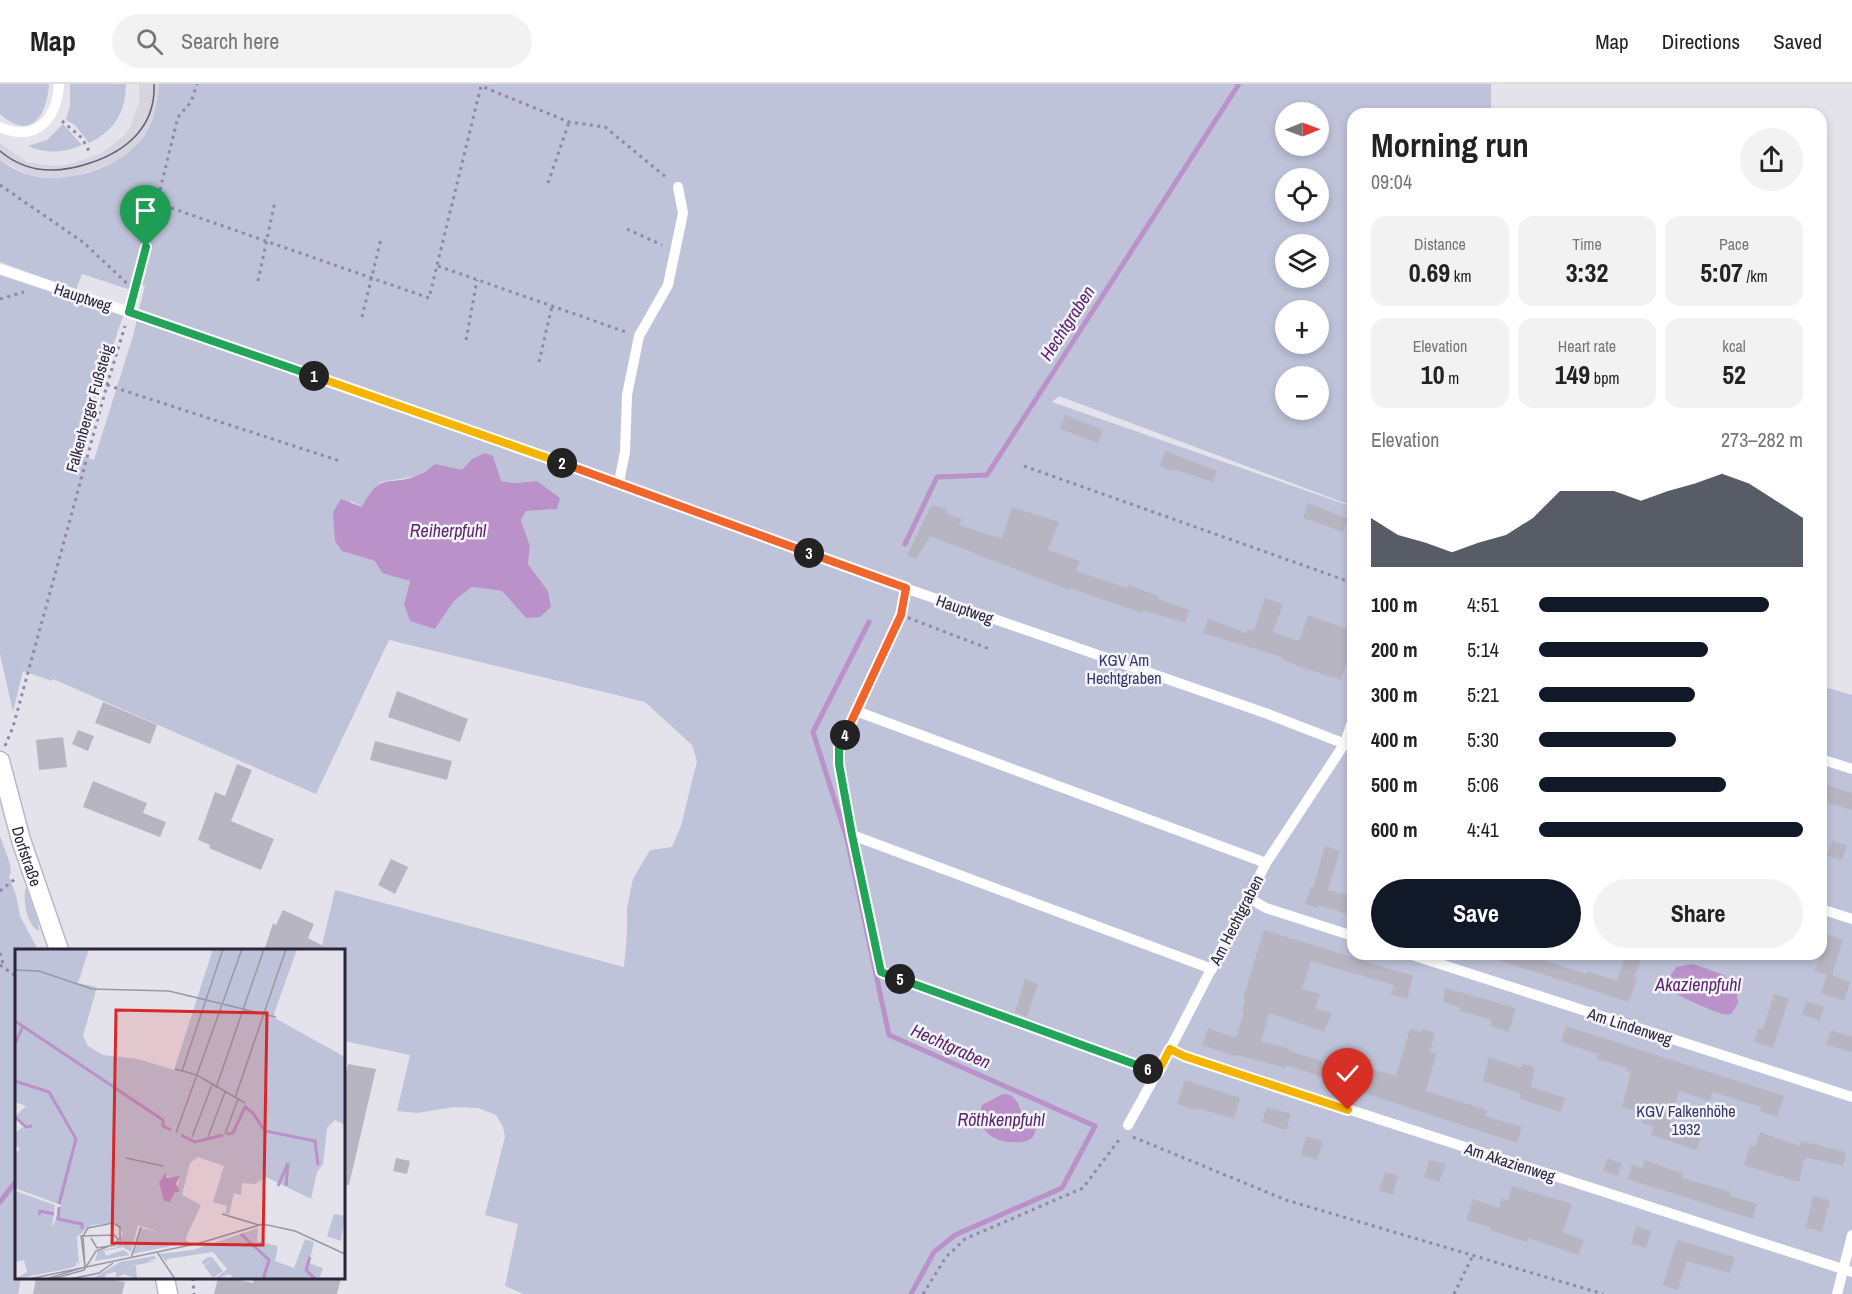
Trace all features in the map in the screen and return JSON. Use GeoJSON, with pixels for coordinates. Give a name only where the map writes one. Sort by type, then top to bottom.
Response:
{"type":"FeatureCollection","features":[{"type":"Feature","properties":{"kind":"main road","name":"Dorfstraße"},"geometry":{"type":"LineString","coordinates":[[0,761],[15,819],[57,949]]}},
{"type":"Feature","properties":{"kind":"main road"},"geometry":{"type":"LineString","coordinates":[[165,1279],[168,1294]]}},
{"type":"Feature","properties":{"kind":"lane"},"geometry":{"type":"LineString","coordinates":[[0,127],[10,131],[27,132],[42,126],[52,115],[58,100],[59,84]]}},
{"type":"Feature","properties":{"kind":"lane"},"geometry":{"type":"LineString","coordinates":[[619,482],[625,452],[627,395],[639,336],[668,285],[683,213],[678,187]]}},
{"type":"Feature","properties":{"kind":"lane","name":"Hauptweg"},"geometry":{"type":"LineString","coordinates":[[0,269],[129,312]]}},
{"type":"Feature","properties":{"kind":"lane","name":"Hauptweg"},"geometry":{"type":"LineString","coordinates":[[885,581],[1268,714],[1347,744]]}},
{"type":"Feature","properties":{"kind":"lane"},"geometry":{"type":"LineString","coordinates":[[856,711],[1266,863]]}},
{"type":"Feature","properties":{"kind":"lane","name":"Am Hechtgraben"},"geometry":{"type":"LineString","coordinates":[[1126,1129],[1266,863],[1347,748]]}},
{"type":"Feature","properties":{"kind":"lane"},"geometry":{"type":"LineString","coordinates":[[1827,761],[1852,769]]}},
{"type":"Feature","properties":{"kind":"lane"},"geometry":{"type":"LineString","coordinates":[[852,835],[1212,969]]}},
{"type":"Feature","properties":{"kind":"lane"},"geometry":{"type":"LineString","coordinates":[[1247,897],[1266,908],[1347,934]]}},
{"type":"Feature","properties":{"kind":"lane"},"geometry":{"type":"LineString","coordinates":[[1827,911],[1852,919]]}},
{"type":"Feature","properties":{"kind":"lane","name":"Am Lindenweg"},"geometry":{"type":"LineString","coordinates":[[1428,960],[1852,1097]]}},
{"type":"Feature","properties":{"kind":"lane"},"geometry":{"type":"LineString","coordinates":[[881,972],[1158,1072]]}},
{"type":"Feature","properties":{"kind":"lane","name":"Am Akazienweg"},"geometry":{"type":"LineString","coordinates":[[1170,1049],[1195,1060],[1848,1271]]}},
{"type":"Feature","properties":{"kind":"lane"},"geometry":{"type":"LineString","coordinates":[[1837,1294],[1848,1271],[1852,1235]]}},
{"type":"Feature","properties":{"kind":"path","name":"Falkenberger Fußsteig"},"geometry":{"type":"LineString","coordinates":[[7,742],[14,727],[107,385],[135,291],[178,117],[191,102],[197,84]]}},
{"type":"Feature","properties":{"kind":"path"},"geometry":{"type":"LineString","coordinates":[[157,203],[429,298],[481,86],[569,122],[605,127],[678,187]]}},
{"type":"Feature","properties":{"kind":"path"},"geometry":{"type":"LineString","coordinates":[[52,115],[74,130],[90,153]]}},
{"type":"Feature","properties":{"kind":"path"},"geometry":{"type":"LineString","coordinates":[[548,183],[569,122]]}},
{"type":"Feature","properties":{"kind":"path"},"geometry":{"type":"LineString","coordinates":[[0,185],[83,242],[135,291]]}},
{"type":"Feature","properties":{"kind":"path"},"geometry":{"type":"LineString","coordinates":[[258,281],[275,201]]}},
{"type":"Feature","properties":{"kind":"path"},"geometry":{"type":"LineString","coordinates":[[627,229],[675,250]]}},
{"type":"Feature","properties":{"kind":"path"},"geometry":{"type":"LineString","coordinates":[[363,317],[381,239]]}},
{"type":"Feature","properties":{"kind":"path"},"geometry":{"type":"LineString","coordinates":[[438,266],[639,336]]}},
{"type":"Feature","properties":{"kind":"path"},"geometry":{"type":"LineString","coordinates":[[466,340],[477,280]]}},
{"type":"Feature","properties":{"kind":"path"},"geometry":{"type":"LineString","coordinates":[[0,299],[27,291],[36,281]]}},
{"type":"Feature","properties":{"kind":"path"},"geometry":{"type":"LineString","coordinates":[[539,362],[552,306]]}},
{"type":"Feature","properties":{"kind":"path","name":"Hauptweg"},"geometry":{"type":"LineString","coordinates":[[129,312],[619,482],[885,581]]}},
{"type":"Feature","properties":{"kind":"path"},"geometry":{"type":"LineString","coordinates":[[107,385],[340,461]]}},
{"type":"Feature","properties":{"kind":"path"},"geometry":{"type":"LineString","coordinates":[[1024,466],[1347,581]]}},
{"type":"Feature","properties":{"kind":"path"},"geometry":{"type":"LineString","coordinates":[[881,972],[852,835],[839,764],[839,748],[901,615],[906,588]]}},
{"type":"Feature","properties":{"kind":"path"},"geometry":{"type":"LineString","coordinates":[[901,615],[992,650]]}},
{"type":"Feature","properties":{"kind":"path"},"geometry":{"type":"LineString","coordinates":[[0,953],[5,968]]}},
{"type":"Feature","properties":{"kind":"path"},"geometry":{"type":"LineString","coordinates":[[0,965],[15,975]]}},
{"type":"Feature","properties":{"kind":"path"},"geometry":{"type":"LineString","coordinates":[[923,1294],[946,1257],[965,1239],[1083,1188],[1126,1129],[1286,1200],[1603,1294]]}},
{"type":"Feature","properties":{"kind":"path"},"geometry":{"type":"LineString","coordinates":[[1454,1294],[1473,1255]]}},
{"type":"Feature","properties":{"kind":"path"},"geometry":{"type":"LineString","coordinates":[[193,1279],[194,1294]]}},
{"type":"Feature","properties":{"kind":"shaded area"},"geometry":{"type":"Polygon","coordinates":[[[139,84],[159,84],[158,102],[146,133],[132,150],[118,160],[75,176],[52,178],[29,175],[0,160],[0,143],[27,162],[45,165],[59,166],[74,163],[102,153],[125,135],[131,125],[139,102],[139,84]]]}},
{"type":"Feature","properties":{"kind":"green space"},"geometry":{"type":"Polygon","coordinates":[[[0,84],[49,84],[45,106],[35,121],[29,125],[20,125],[0,114],[0,84]]]}},
{"type":"Feature","properties":{"kind":"green space"},"geometry":{"type":"Polygon","coordinates":[[[70,84],[126,84],[124,103],[117,120],[105,133],[89,143],[75,125],[66,120],[70,106],[70,84]]]}},
{"type":"Feature","properties":{"kind":"green space"},"geometry":{"type":"Polygon","coordinates":[[[159,84],[1491,84],[1491,108],[1347,108],[1347,504],[1059,396],[1052,402],[1347,505],[1347,960],[1827,960],[1827,688],[1852,695],[1852,1294],[524,1294],[505,1286],[518,1224],[485,1215],[505,1137],[503,1127],[496,1115],[478,1108],[454,1107],[417,1113],[397,1111],[410,1055],[345,1041],[345,949],[321,949],[335,890],[624,967],[627,908],[633,879],[650,850],[672,847],[681,826],[697,761],[692,745],[645,702],[389,640],[316,794],[53,679],[52,681],[23,671],[13,712],[0,654],[0,275],[123,316],[78,455],[94,460],[133,336],[145,285],[133,287],[131,290],[82,274],[76,290],[0,262],[0,160],[21,172],[44,178],[61,178],[94,171],[124,156],[136,145],[146,133],[154,115],[159,84]],[[435,465],[417,476],[381,482],[362,507],[351,501],[342,551],[375,561],[382,573],[410,580],[404,604],[435,629],[454,601],[472,587],[502,591],[526,618],[548,591],[528,564],[530,546],[521,520],[526,511],[557,509],[537,481],[514,483],[501,481],[435,465]]]}},
{"type":"Feature","properties":{"kind":"green space"},"geometry":{"type":"Polygon","coordinates":[[[63,124],[82,145],[69,150],[55,151],[28,146],[47,140],[63,124]]]}},
{"type":"Feature","properties":{"kind":"green space"},"geometry":{"type":"Polygon","coordinates":[[[0,836],[10,864],[9,876],[20,916],[37,949],[15,949],[15,1279],[21,1279],[18,1294],[0,1294],[0,836]]]}},
{"type":"Feature","properties":{"kind":"green space"},"geometry":{"type":"Polygon","coordinates":[[[26,887],[39,931],[31,924],[26,912],[26,887]]]}},
{"type":"Feature","properties":{"kind":"water","name":"Reiherpfuhl"},"geometry":{"type":"Polygon","coordinates":[[[485,453],[493,456],[501,481],[514,483],[537,481],[560,498],[557,509],[526,511],[521,520],[530,546],[528,564],[548,591],[551,607],[540,617],[526,618],[502,591],[472,587],[454,601],[435,629],[410,621],[404,604],[410,581],[382,573],[375,561],[342,551],[335,541],[333,512],[341,499],[362,507],[369,495],[381,484],[408,479],[435,464],[462,470],[472,459],[485,453]]]}},
{"type":"Feature","properties":{"kind":"water","name":"Akazienpfuhl"},"geometry":{"type":"Polygon","coordinates":[[[1693,964],[1724,975],[1736,988],[1738,1003],[1732,1013],[1726,1015],[1711,1010],[1669,988],[1669,979],[1677,967],[1693,964]]]}},
{"type":"Feature","properties":{"kind":"water","name":"Röthkenpfuhl"},"geometry":{"type":"Polygon","coordinates":[[[1003,1094],[1011,1095],[1018,1103],[1022,1115],[1036,1128],[1031,1139],[1019,1142],[1002,1141],[985,1131],[981,1119],[982,1105],[1003,1094]]]}},
{"type":"Feature","properties":{"kind":"building"},"geometry":{"type":"Polygon","coordinates":[[[1065,415],[1103,430],[1098,443],[1060,429],[1065,415]]]}},
{"type":"Feature","properties":{"kind":"building"},"geometry":{"type":"Polygon","coordinates":[[[1165,451],[1217,471],[1213,482],[1160,466],[1165,451]]]}},
{"type":"Feature","properties":{"kind":"building"},"geometry":{"type":"Polygon","coordinates":[[[1308,503],[1347,519],[1347,522],[1343,532],[1303,518],[1308,503]]]}},
{"type":"Feature","properties":{"kind":"building"},"geometry":{"type":"Polygon","coordinates":[[[934,505],[962,519],[959,525],[1002,538],[1012,507],[1059,522],[1048,550],[1080,561],[1076,571],[1127,588],[1128,585],[1189,610],[1185,623],[1143,610],[1142,613],[1070,588],[1069,590],[930,536],[916,559],[907,555],[930,508],[934,505]]]}},
{"type":"Feature","properties":{"kind":"building"},"geometry":{"type":"Polygon","coordinates":[[[1265,598],[1283,604],[1273,632],[1299,641],[1308,615],[1347,629],[1347,662],[1341,680],[1300,667],[1282,657],[1203,633],[1208,619],[1246,633],[1248,629],[1254,631],[1265,598]]]}},
{"type":"Feature","properties":{"kind":"building"},"geometry":{"type":"Polygon","coordinates":[[[397,691],[468,719],[460,742],[388,717],[397,691]]]}},
{"type":"Feature","properties":{"kind":"building"},"geometry":{"type":"Polygon","coordinates":[[[103,702],[157,725],[150,744],[95,723],[103,702]]]}},
{"type":"Feature","properties":{"kind":"building"},"geometry":{"type":"Polygon","coordinates":[[[78,730],[94,736],[88,751],[72,744],[78,730]]]}},
{"type":"Feature","properties":{"kind":"building"},"geometry":{"type":"Polygon","coordinates":[[[63,737],[67,767],[39,770],[36,740],[63,737]]]}},
{"type":"Feature","properties":{"kind":"building"},"geometry":{"type":"Polygon","coordinates":[[[375,741],[452,761],[447,780],[370,760],[375,741]]]}},
{"type":"Feature","properties":{"kind":"building"},"geometry":{"type":"Polygon","coordinates":[[[237,764],[252,770],[231,821],[274,839],[261,870],[209,848],[210,845],[198,840],[215,792],[225,796],[237,764]]]}},
{"type":"Feature","properties":{"kind":"building"},"geometry":{"type":"Polygon","coordinates":[[[93,781],[147,803],[143,813],[166,822],[160,837],[83,807],[93,781]]]}},
{"type":"Feature","properties":{"kind":"building"},"geometry":{"type":"Polygon","coordinates":[[[1827,785],[1852,793],[1852,810],[1827,803],[1827,785]]]}},
{"type":"Feature","properties":{"kind":"building"},"geometry":{"type":"Polygon","coordinates":[[[1832,841],[1847,845],[1842,860],[1827,856],[1832,841]]]}},
{"type":"Feature","properties":{"kind":"building"},"geometry":{"type":"Polygon","coordinates":[[[1325,846],[1340,851],[1328,890],[1347,895],[1347,914],[1319,905],[1318,908],[1305,904],[1311,887],[1313,888],[1325,846]]]}},
{"type":"Feature","properties":{"kind":"building"},"geometry":{"type":"Polygon","coordinates":[[[391,859],[408,867],[395,894],[378,885],[391,859]]]}},
{"type":"Feature","properties":{"kind":"building"},"geometry":{"type":"Polygon","coordinates":[[[283,910],[314,924],[308,938],[329,949],[265,949],[273,923],[276,925],[283,910]]]}},
{"type":"Feature","properties":{"kind":"building"},"geometry":{"type":"Polygon","coordinates":[[[1264,930],[1347,956],[1347,960],[1361,960],[1413,976],[1407,999],[1391,995],[1394,985],[1311,961],[1302,989],[1320,994],[1315,1008],[1332,1013],[1324,1032],[1269,1013],[1261,1041],[1322,1061],[1321,1064],[1370,1078],[1372,1069],[1396,1076],[1410,1029],[1421,1032],[1422,1029],[1435,1033],[1430,1052],[1436,1054],[1426,1091],[1484,1109],[1487,1111],[1485,1116],[1522,1127],[1517,1143],[1333,1083],[1334,1081],[1286,1065],[1285,1068],[1237,1055],[1237,1057],[1202,1045],[1208,1028],[1236,1038],[1244,1012],[1242,1011],[1245,1000],[1243,999],[1264,930]]]}},
{"type":"Feature","properties":{"kind":"building"},"geometry":{"type":"Polygon","coordinates":[[[1827,934],[1843,940],[1832,975],[1850,982],[1844,1001],[1821,993],[1827,975],[1814,971],[1819,960],[1827,960],[1827,934]]]}},
{"type":"Feature","properties":{"kind":"building"},"geometry":{"type":"Polygon","coordinates":[[[1498,960],[1544,960],[1586,974],[1587,971],[1617,981],[1624,960],[1641,960],[1634,977],[1637,978],[1629,1002],[1498,960]]]}},
{"type":"Feature","properties":{"kind":"building"},"geometry":{"type":"Polygon","coordinates":[[[1025,979],[1038,984],[1027,1017],[1015,1012],[1025,979]]]}},
{"type":"Feature","properties":{"kind":"building"},"geometry":{"type":"Polygon","coordinates":[[[1445,988],[1516,1008],[1509,1032],[1490,1026],[1492,1020],[1460,1011],[1461,1008],[1443,1002],[1445,988]]]}},
{"type":"Feature","properties":{"kind":"building"},"geometry":{"type":"Polygon","coordinates":[[[1774,994],[1789,998],[1773,1048],[1754,1042],[1758,1028],[1763,1029],[1774,994]]]}},
{"type":"Feature","properties":{"kind":"building"},"geometry":{"type":"Polygon","coordinates":[[[1806,1001],[1824,1007],[1820,1020],[1802,1015],[1806,1001]]]}},
{"type":"Feature","properties":{"kind":"building"},"geometry":{"type":"Polygon","coordinates":[[[1566,1026],[1784,1096],[1777,1117],[1760,1111],[1761,1107],[1712,1092],[1710,1101],[1679,1091],[1669,1126],[1701,1137],[1696,1150],[1651,1135],[1654,1127],[1642,1123],[1644,1114],[1622,1107],[1631,1072],[1626,1070],[1627,1068],[1597,1059],[1598,1054],[1561,1042],[1566,1026]]]}},
{"type":"Feature","properties":{"kind":"building"},"geometry":{"type":"Polygon","coordinates":[[[1831,1030],[1852,1037],[1852,1052],[1826,1045],[1831,1030]]]}},
{"type":"Feature","properties":{"kind":"building"},"geometry":{"type":"Polygon","coordinates":[[[1489,1057],[1521,1068],[1522,1064],[1535,1067],[1531,1087],[1565,1098],[1561,1112],[1520,1099],[1521,1094],[1483,1081],[1489,1057]]]}},
{"type":"Feature","properties":{"kind":"building"},"geometry":{"type":"Polygon","coordinates":[[[348,1064],[376,1069],[349,1185],[345,1185],[345,1080],[348,1064]]]}},
{"type":"Feature","properties":{"kind":"building"},"geometry":{"type":"Polygon","coordinates":[[[1185,1080],[1240,1098],[1234,1119],[1177,1104],[1185,1080]]]}},
{"type":"Feature","properties":{"kind":"building"},"geometry":{"type":"Polygon","coordinates":[[[1267,1107],[1291,1114],[1286,1130],[1262,1122],[1267,1107]]]}},
{"type":"Feature","properties":{"kind":"building"},"geometry":{"type":"Polygon","coordinates":[[[1760,1132],[1800,1146],[1801,1141],[1846,1152],[1843,1166],[1805,1157],[1799,1182],[1744,1165],[1750,1145],[1755,1147],[1760,1132]]]}},
{"type":"Feature","properties":{"kind":"building"},"geometry":{"type":"Polygon","coordinates":[[[1306,1136],[1323,1141],[1317,1160],[1301,1155],[1306,1136]]]}},
{"type":"Feature","properties":{"kind":"building"},"geometry":{"type":"Polygon","coordinates":[[[396,1158],[410,1161],[407,1174],[393,1171],[396,1158]]]}},
{"type":"Feature","properties":{"kind":"building"},"geometry":{"type":"Polygon","coordinates":[[[1607,1158],[1622,1163],[1618,1176],[1603,1171],[1607,1158]]]}},
{"type":"Feature","properties":{"kind":"building"},"geometry":{"type":"Polygon","coordinates":[[[1429,1160],[1446,1164],[1439,1182],[1424,1177],[1429,1160]]]}},
{"type":"Feature","properties":{"kind":"building"},"geometry":{"type":"Polygon","coordinates":[[[1645,1160],[1683,1174],[1682,1178],[1731,1192],[1730,1196],[1757,1204],[1753,1219],[1628,1179],[1632,1165],[1642,1168],[1645,1160]]]}},
{"type":"Feature","properties":{"kind":"building"},"geometry":{"type":"Polygon","coordinates":[[[1385,1172],[1398,1176],[1393,1195],[1379,1191],[1385,1172]]]}},
{"type":"Feature","properties":{"kind":"building"},"geometry":{"type":"Polygon","coordinates":[[[1512,1186],[1572,1204],[1563,1232],[1584,1240],[1578,1255],[1528,1238],[1527,1242],[1466,1220],[1473,1199],[1499,1208],[1502,1198],[1508,1200],[1512,1186]]]}},
{"type":"Feature","properties":{"kind":"building"},"geometry":{"type":"Polygon","coordinates":[[[1813,1196],[1830,1200],[1822,1232],[1806,1228],[1813,1196]]]}},
{"type":"Feature","properties":{"kind":"building"},"geometry":{"type":"Polygon","coordinates":[[[1636,1226],[1651,1231],[1646,1248],[1631,1244],[1636,1226]]]}},
{"type":"Feature","properties":{"kind":"building"},"geometry":{"type":"Polygon","coordinates":[[[1677,1240],[1735,1257],[1730,1273],[1687,1261],[1678,1290],[1663,1285],[1677,1240]]]}},
{"type":"Feature","properties":{"kind":"building"},"geometry":{"type":"Polygon","coordinates":[[[36,1279],[108,1279],[125,1282],[122,1294],[33,1294],[36,1279]]]}},
{"type":"Feature","properties":{"kind":"building"},"geometry":{"type":"Polygon","coordinates":[[[218,1279],[235,1279],[253,1283],[254,1279],[341,1279],[337,1294],[214,1294],[218,1279]]]}},
{"type":"Feature","properties":{"kind":"waterway","name":"Hechtgraben"},"geometry":{"type":"LineString","coordinates":[[905,544],[937,477],[987,475],[1239,84]]}},
{"type":"Feature","properties":{"kind":"waterway","name":"Hechtgraben"},"geometry":{"type":"LineString","coordinates":[[869,622],[813,732],[847,839],[889,1035],[1095,1126],[1062,1188],[955,1235],[934,1252],[911,1294]]}},
{"type":"Feature","properties":{"kind":"waterway"},"geometry":{"type":"LineString","coordinates":[[0,1202],[15,1182]]}},
{"type":"Feature","properties":{"kind":"tram line"},"geometry":{"type":"LineString","coordinates":[[0,151],[21,164],[43,170],[78,167],[103,158],[116,152],[137,135],[150,112],[154,84]]}},
{"type":"Feature","properties":{"kind":"route"},"geometry":{"type":"LineString","coordinates":[[146,247],[129,312],[619,482],[906,588],[901,615],[839,748],[839,764],[852,835],[881,972],[1158,1072],[1170,1049],[1184,1056],[1348,1110]]}},
{"type":"Feature","properties":{"kind":"park label","name":"KGV Am Hechtgraben"},"geometry":{"type":"Point","coordinates":[1124,669]}},
{"type":"Feature","properties":{"kind":"park label","name":"KGV Falkenhöhe 1932"},"geometry":{"type":"Point","coordinates":[1686,1120]}}]}
